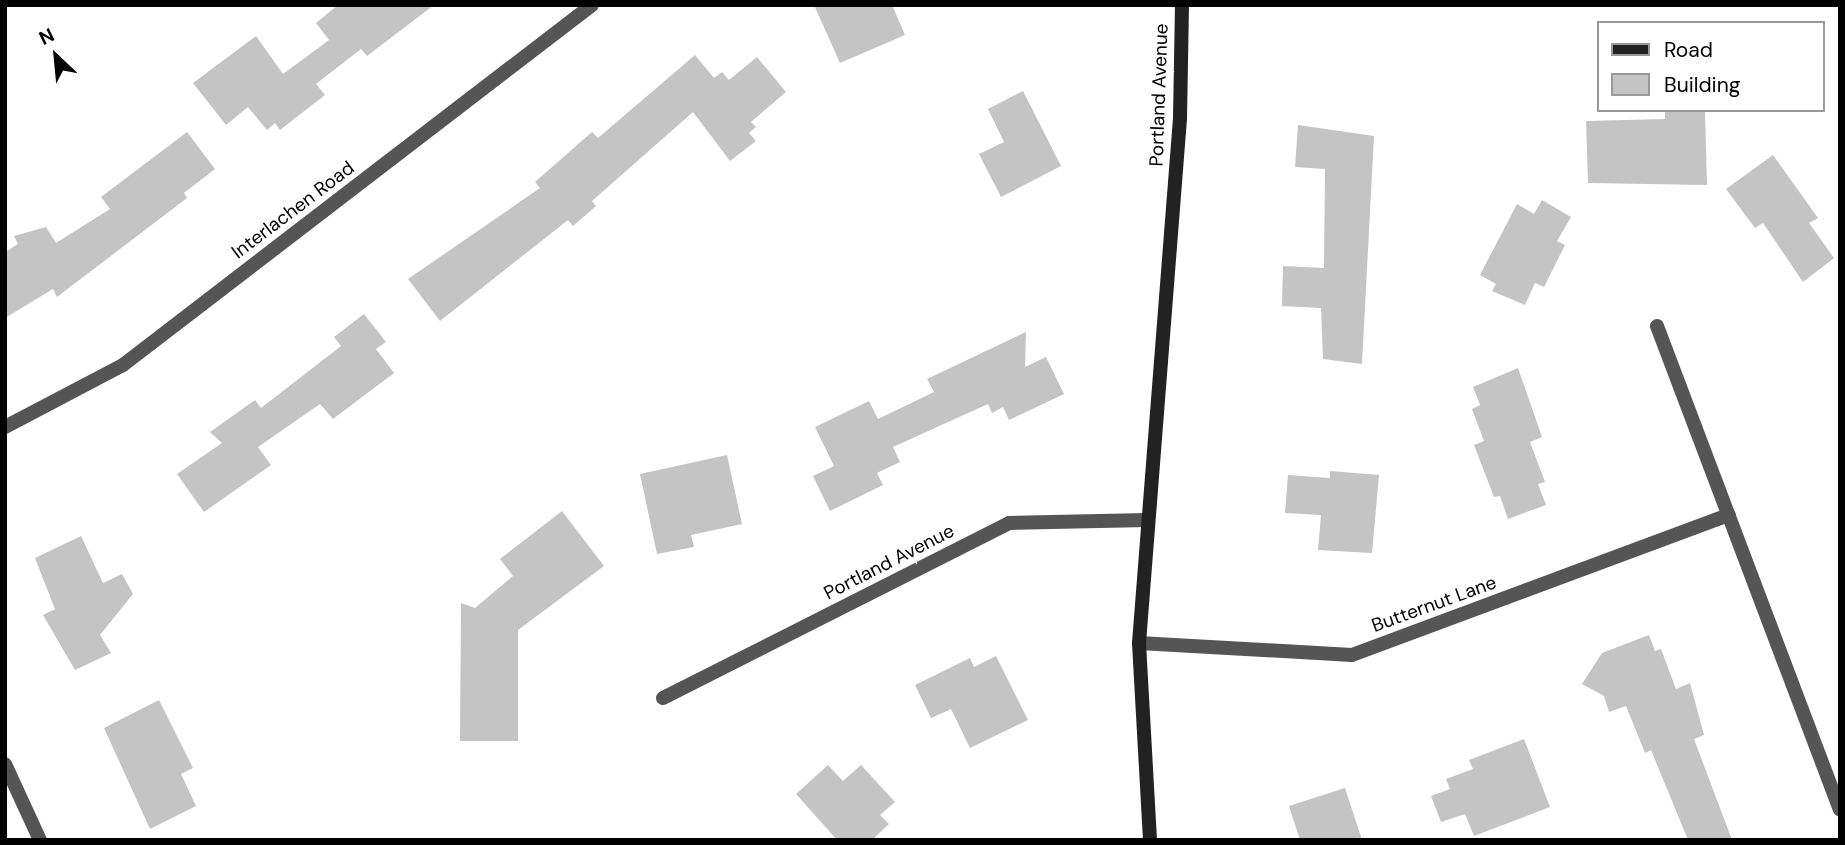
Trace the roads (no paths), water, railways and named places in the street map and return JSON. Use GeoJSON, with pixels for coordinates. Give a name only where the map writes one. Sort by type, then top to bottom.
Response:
{"type":"FeatureCollection","features":[{"type":"Feature","properties":{"kind":"street","name":"Interlachen Road"},"geometry":{"type":"LineString","coordinates":[[5,427],[123,365],[592,5]]}},
{"type":"Feature","properties":{"kind":"street","name":"Portland Avenue"},"geometry":{"type":"LineString","coordinates":[[1150,840],[1139,643],[1180,119],[1182,5]]}},
{"type":"Feature","properties":{"kind":"street"},"geometry":{"type":"LineString","coordinates":[[1657,326],[1840,810]]}},
{"type":"Feature","properties":{"kind":"street","name":"Butternut Lane"},"geometry":{"type":"LineString","coordinates":[[1139,643],[1352,655],[1729,515]]}},
{"type":"Feature","properties":{"kind":"street","name":"Portland Avenue"},"geometry":{"type":"LineString","coordinates":[[663,698],[1009,523],[1148,520]]}},
{"type":"Feature","properties":{"kind":"street"},"geometry":{"type":"LineString","coordinates":[[5,764],[40,840]]}}]}
